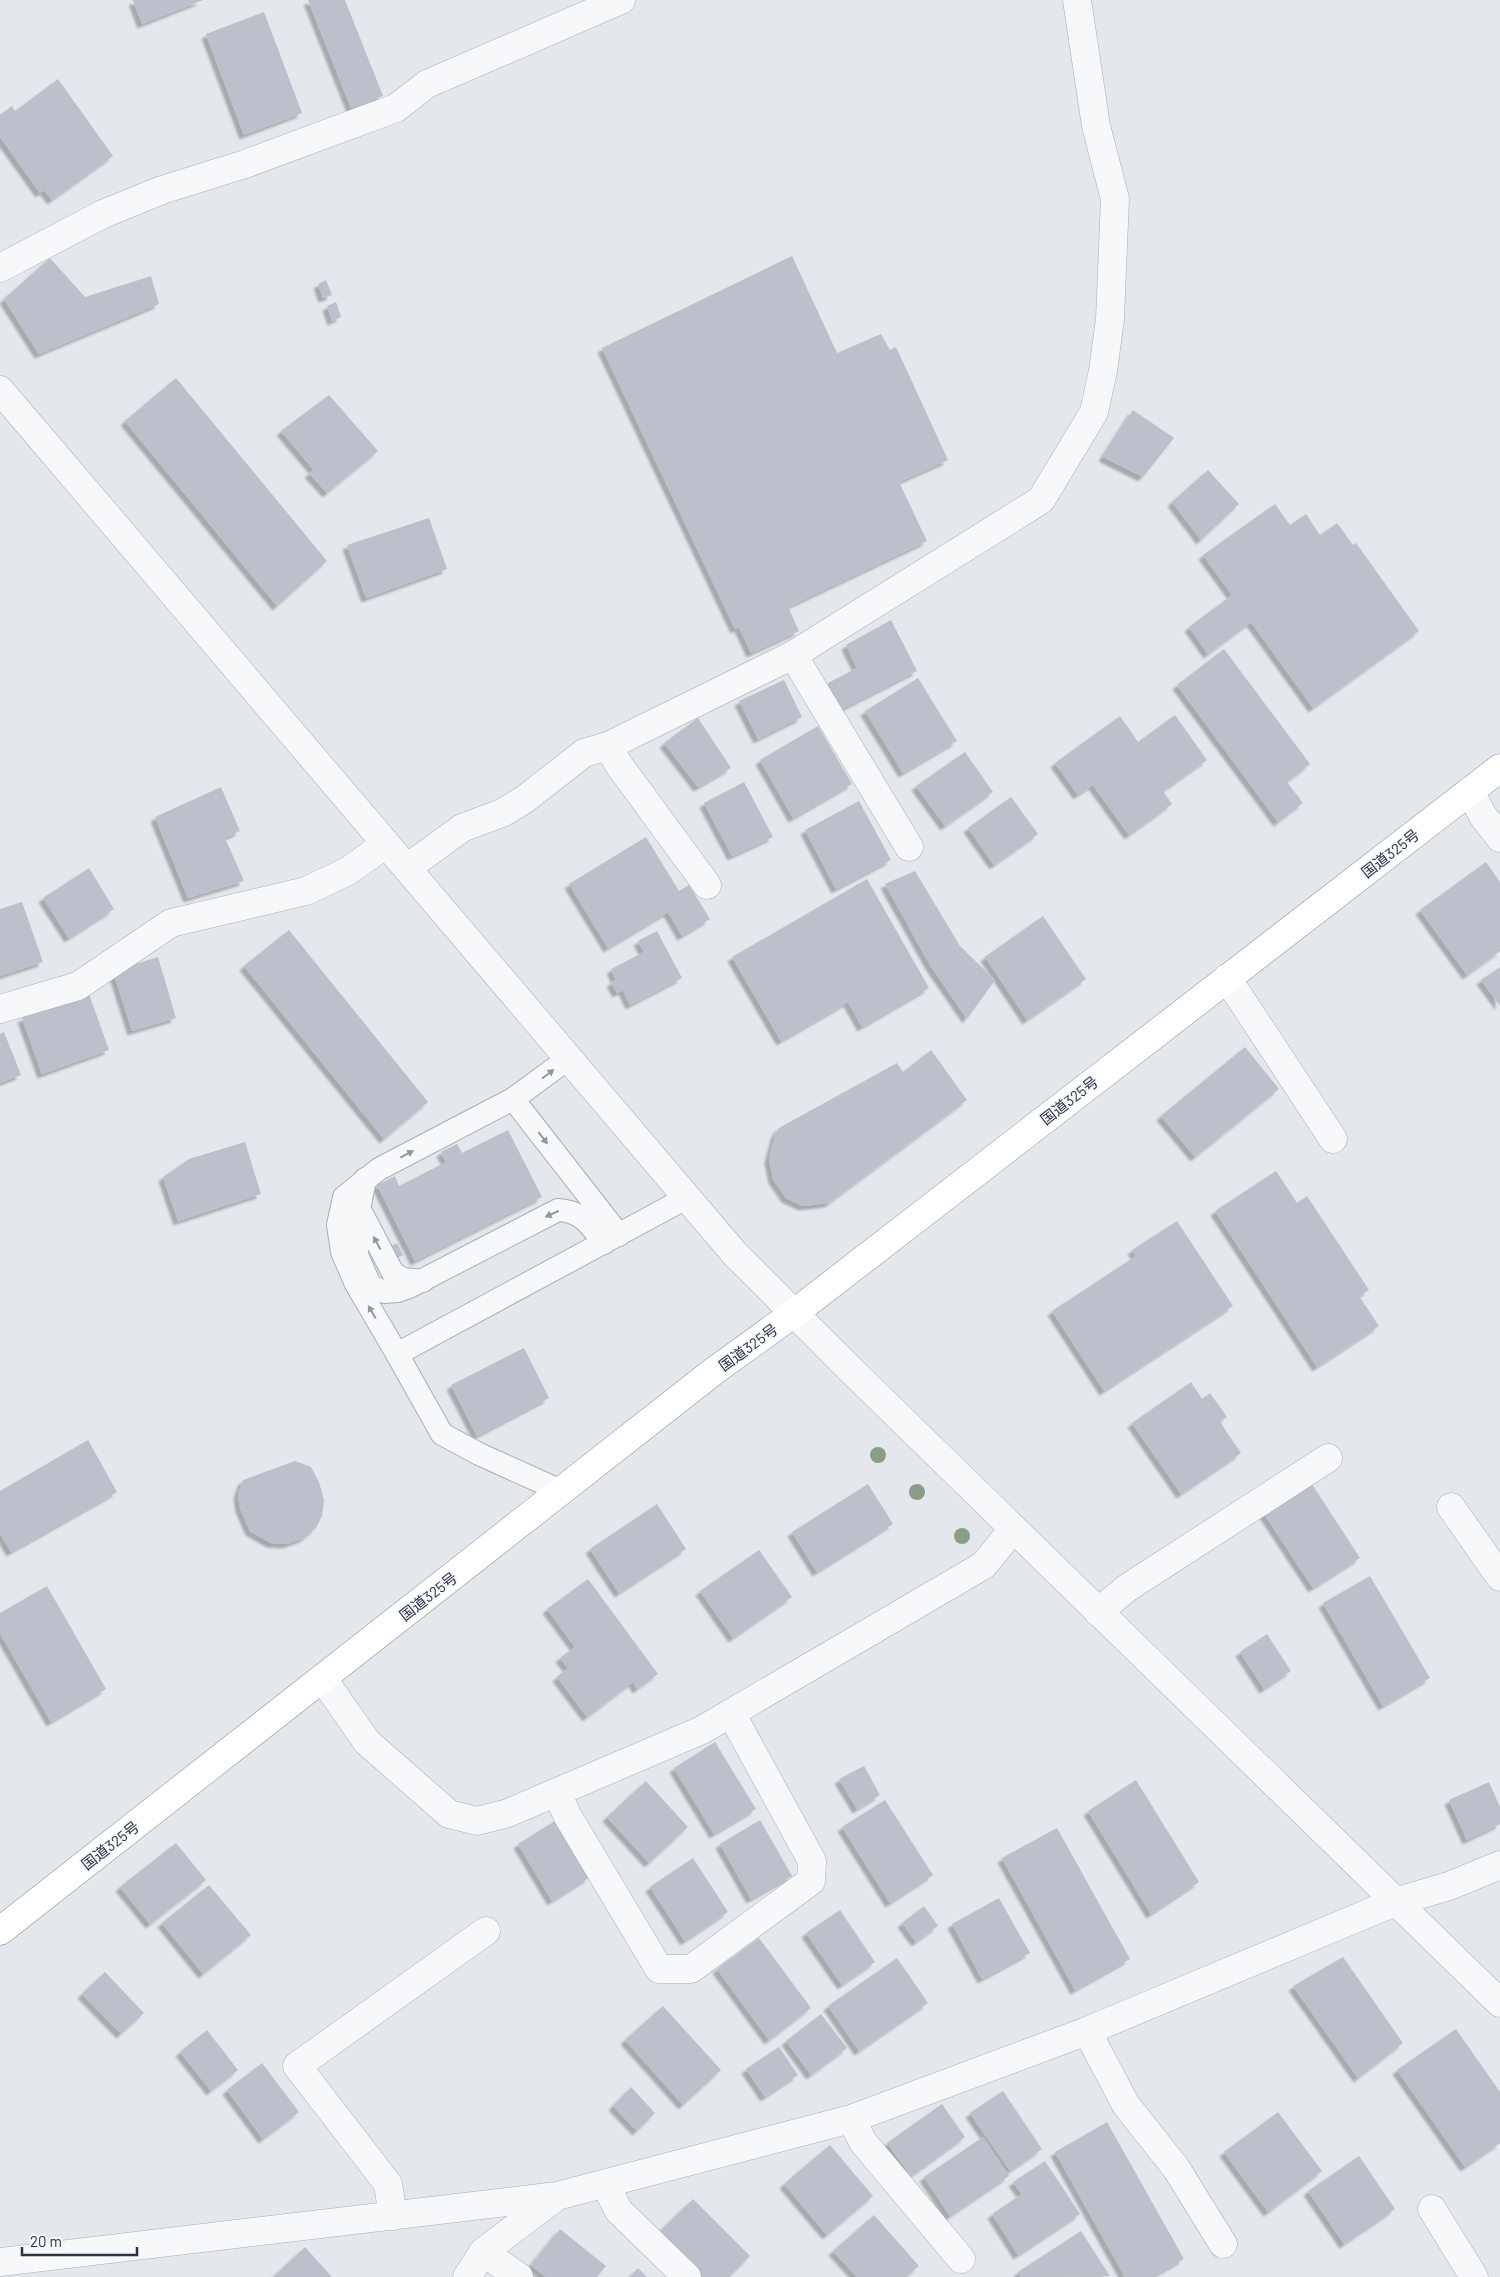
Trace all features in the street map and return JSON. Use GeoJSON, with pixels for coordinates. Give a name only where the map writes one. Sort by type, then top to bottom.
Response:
{"type":"FeatureCollection","features":[{"type":"Feature","properties":{"kind":"highway","name":"国道325号"},"geometry":{"type":"LineString","coordinates":[[0,1931],[714,1371],[793,1314],[1500,768]]}},
{"type":"Feature","properties":{"kind":"street"},"geometry":{"type":"LineString","coordinates":[[0,268],[103,214],[162,190],[244,164],[396,108],[427,84],[621,0]]}},
{"type":"Feature","properties":{"kind":"street"},"geometry":{"type":"LineString","coordinates":[[407,868],[462,828],[502,813],[525,799],[584,753],[608,746],[793,655],[1040,500],[1094,412],[1110,320],[1114,199],[1096,126],[1077,0]]}},
{"type":"Feature","properties":{"kind":"street"},"geometry":{"type":"LineString","coordinates":[[0,390],[735,1254],[793,1314],[1394,1902],[1500,2003]]}},
{"type":"Feature","properties":{"kind":"street"},"geometry":{"type":"LineString","coordinates":[[793,655],[908,847]]}},
{"type":"Feature","properties":{"kind":"street"},"geometry":{"type":"LineString","coordinates":[[608,746],[618,765],[707,885]]}},
{"type":"Feature","properties":{"kind":"street"},"geometry":{"type":"LineString","coordinates":[[1470,791],[1483,816],[1500,838]]}},
{"type":"Feature","properties":{"kind":"street"},"geometry":{"type":"LineString","coordinates":[[0,1009],[78,986],[171,923],[306,891],[348,871],[386,844]]}},
{"type":"Feature","properties":{"kind":"street"},"geometry":{"type":"LineString","coordinates":[[1227,978],[1333,1139]]}},
{"type":"Feature","properties":{"kind":"street"},"geometry":{"type":"LineString","coordinates":[[1098,1612],[1127,1588],[1328,1458]]}},
{"type":"Feature","properties":{"kind":"street"},"geometry":{"type":"LineString","coordinates":[[1452,1506],[1500,1577]]}},
{"type":"Feature","properties":{"kind":"street"},"geometry":{"type":"LineString","coordinates":[[323,1679],[367,1742],[449,1814],[477,1821],[508,1814],[702,1730],[984,1565],[1013,1529]]}},
{"type":"Feature","properties":{"kind":"street"},"geometry":{"type":"LineString","coordinates":[[557,1793],[567,1814],[659,1969],[691,1970],[811,1881],[812,1861],[731,1713]]}},
{"type":"Feature","properties":{"kind":"street"},"geometry":{"type":"LineString","coordinates":[[0,2262],[557,2196],[851,2119],[1087,2032],[1394,1902],[1449,1886],[1500,1865]]}},
{"type":"Feature","properties":{"kind":"street"},"geometry":{"type":"LineString","coordinates":[[393,2216],[388,2184],[297,2066],[486,1931]]}},
{"type":"Feature","properties":{"kind":"street"},"geometry":{"type":"LineString","coordinates":[[1087,2032],[1126,2105],[1176,2168],[1223,2244]]}},
{"type":"Feature","properties":{"kind":"street"},"geometry":{"type":"LineString","coordinates":[[851,2119],[863,2142],[961,2259]]}},
{"type":"Feature","properties":{"kind":"street"},"geometry":{"type":"LineString","coordinates":[[605,2184],[619,2211],[687,2277]]}},
{"type":"Feature","properties":{"kind":"street"},"geometry":{"type":"LineString","coordinates":[[467,2277],[483,2252],[557,2196]]}},
{"type":"Feature","properties":{"kind":"street"},"geometry":{"type":"LineString","coordinates":[[1432,2209],[1474,2277]]}},
{"type":"Feature","properties":{"kind":"street"},"geometry":{"type":"LineString","coordinates":[[483,2252],[519,2277]]}},
{"type":"Feature","properties":{"kind":"lane"},"geometry":{"type":"LineString","coordinates":[[561,1491],[479,1454],[442,1434],[356,1284],[342,1252],[338,1225],[344,1198],[365,1178],[388,1164],[514,1099],[570,1058]]}},
{"type":"Feature","properties":{"kind":"lane"},"geometry":{"type":"LineString","coordinates":[[514,1099],[612,1239]]}},
{"type":"Feature","properties":{"kind":"lane"},"geometry":{"type":"LineString","coordinates":[[365,1178],[357,1220],[357,1255],[370,1285],[384,1292],[398,1291],[423,1281],[558,1210],[573,1211],[612,1239]]}},
{"type":"Feature","properties":{"kind":"lane"},"geometry":{"type":"LineString","coordinates":[[397,1354],[688,1197]]}},
{"type":"Feature","properties":{"kind":"building"},"geometry":{"type":"Polygon","coordinates":[[[133,0],[203,0],[142,24],[133,0]]]}},
{"type":"Feature","properties":{"kind":"building"},"geometry":{"type":"Polygon","coordinates":[[[308,0],[345,0],[383,96],[351,108],[308,0]]]}},
{"type":"Feature","properties":{"kind":"building"},"geometry":{"type":"Polygon","coordinates":[[[264,12],[302,113],[244,135],[206,34],[264,12]]]}},
{"type":"Feature","properties":{"kind":"building"},"geometry":{"type":"Polygon","coordinates":[[[58,79],[113,156],[52,200],[44,190],[40,193],[0,137],[0,115],[12,106],[15,111],[58,79]]]}},
{"type":"Feature","properties":{"kind":"building"},"geometry":{"type":"Polygon","coordinates":[[[792,256],[837,353],[881,334],[890,350],[896,347],[948,460],[899,482],[927,541],[788,607],[799,631],[751,653],[739,627],[735,629],[602,348],[792,256]]]}},
{"type":"Feature","properties":{"kind":"building"},"geometry":{"type":"Polygon","coordinates":[[[50,258],[85,297],[151,276],[159,304],[39,354],[4,299],[50,258]]]}},
{"type":"Feature","properties":{"kind":"building"},"geometry":{"type":"Polygon","coordinates":[[[326,280],[332,295],[323,298],[318,284],[326,280]]]}},
{"type":"Feature","properties":{"kind":"building"},"geometry":{"type":"Polygon","coordinates":[[[336,302],[341,317],[332,321],[327,306],[336,302]]]}},
{"type":"Feature","properties":{"kind":"building"},"geometry":{"type":"Polygon","coordinates":[[[176,378],[327,561],[277,606],[125,421],[176,378]]]}},
{"type":"Feature","properties":{"kind":"building"},"geometry":{"type":"Polygon","coordinates":[[[329,395],[378,451],[327,493],[309,473],[314,470],[281,431],[329,395]]]}},
{"type":"Feature","properties":{"kind":"building"},"geometry":{"type":"Polygon","coordinates":[[[1133,410],[1174,438],[1143,477],[1103,457],[1133,410]]]}},
{"type":"Feature","properties":{"kind":"building"},"geometry":{"type":"Polygon","coordinates":[[[1208,470],[1239,504],[1201,540],[1172,502],[1208,470]]]}},
{"type":"Feature","properties":{"kind":"building"},"geometry":{"type":"Polygon","coordinates":[[[1275,504],[1290,525],[1306,514],[1320,535],[1337,523],[1353,545],[1356,543],[1419,631],[1313,708],[1251,622],[1208,654],[1189,627],[1232,595],[1203,555],[1275,504]]]}},
{"type":"Feature","properties":{"kind":"building"},"geometry":{"type":"Polygon","coordinates":[[[429,518],[447,569],[366,598],[347,545],[429,518]]]}},
{"type":"Feature","properties":{"kind":"building"},"geometry":{"type":"Polygon","coordinates":[[[891,620],[917,671],[842,709],[828,683],[857,668],[846,645],[891,620]]]}},
{"type":"Feature","properties":{"kind":"building"},"geometry":{"type":"Polygon","coordinates":[[[1224,649],[1310,764],[1287,782],[1303,803],[1278,822],[1177,685],[1224,649]]]}},
{"type":"Feature","properties":{"kind":"building"},"geometry":{"type":"Polygon","coordinates":[[[918,678],[957,741],[903,773],[865,711],[918,678]]]}},
{"type":"Feature","properties":{"kind":"building"},"geometry":{"type":"Polygon","coordinates":[[[784,680],[802,717],[758,739],[739,701],[784,680]]]}},
{"type":"Feature","properties":{"kind":"building"},"geometry":{"type":"Polygon","coordinates":[[[1175,715],[1207,760],[1163,791],[1172,804],[1129,835],[1093,785],[1078,795],[1055,763],[1120,716],[1138,742],[1175,715]]]}},
{"type":"Feature","properties":{"kind":"building"},"geometry":{"type":"Polygon","coordinates":[[[698,718],[731,768],[698,787],[664,743],[698,718]]]}},
{"type":"Feature","properties":{"kind":"building"},"geometry":{"type":"Polygon","coordinates":[[[818,726],[852,784],[793,818],[760,760],[818,726]]]}},
{"type":"Feature","properties":{"kind":"building"},"geometry":{"type":"Polygon","coordinates":[[[965,752],[993,792],[945,826],[916,786],[965,752]]]}},
{"type":"Feature","properties":{"kind":"building"},"geometry":{"type":"Polygon","coordinates":[[[744,782],[773,837],[732,856],[704,803],[744,782]]]}},
{"type":"Feature","properties":{"kind":"building"},"geometry":{"type":"Polygon","coordinates":[[[221,787],[240,831],[225,838],[244,881],[188,898],[155,817],[221,787]]]}},
{"type":"Feature","properties":{"kind":"building"},"geometry":{"type":"Polygon","coordinates":[[[1011,797],[1038,834],[994,865],[968,828],[1011,797]]]}},
{"type":"Feature","properties":{"kind":"building"},"geometry":{"type":"Polygon","coordinates":[[[859,801],[891,860],[836,889],[805,830],[859,801]]]}},
{"type":"Feature","properties":{"kind":"building"},"geometry":{"type":"Polygon","coordinates":[[[646,837],[679,891],[689,885],[710,919],[682,936],[668,912],[608,948],[569,884],[646,837]]]}},
{"type":"Feature","properties":{"kind":"building"},"geometry":{"type":"Polygon","coordinates":[[[1486,862],[1500,882],[1500,951],[1467,975],[1420,910],[1486,862]]]}},
{"type":"Feature","properties":{"kind":"building"},"geometry":{"type":"Polygon","coordinates":[[[89,868],[114,909],[69,938],[43,898],[89,868]]]}},
{"type":"Feature","properties":{"kind":"building"},"geometry":{"type":"Polygon","coordinates":[[[915,871],[960,946],[995,980],[967,1019],[930,965],[885,884],[915,871]]]}},
{"type":"Feature","properties":{"kind":"building"},"geometry":{"type":"Polygon","coordinates":[[[867,879],[929,988],[862,1027],[848,1002],[781,1041],[732,957],[867,879]]]}},
{"type":"Feature","properties":{"kind":"building"},"geometry":{"type":"Polygon","coordinates":[[[22,902],[43,962],[0,976],[0,909],[22,902]]]}},
{"type":"Feature","properties":{"kind":"building"},"geometry":{"type":"Polygon","coordinates":[[[1043,916],[1086,979],[1027,1020],[985,957],[1043,916]]]}},
{"type":"Feature","properties":{"kind":"building"},"geometry":{"type":"Polygon","coordinates":[[[289,930],[428,1102],[384,1139],[244,966],[289,930]]]}},
{"type":"Feature","properties":{"kind":"building"},"geometry":{"type":"Polygon","coordinates":[[[657,931],[682,978],[630,1005],[623,990],[617,993],[611,982],[616,980],[611,969],[644,952],[638,941],[657,931]]]}},
{"type":"Feature","properties":{"kind":"building"},"geometry":{"type":"Polygon","coordinates":[[[158,957],[176,1018],[132,1031],[113,971],[158,957]]]}},
{"type":"Feature","properties":{"kind":"building"},"geometry":{"type":"Polygon","coordinates":[[[1500,967],[1500,1006],[1481,980],[1500,967]]]}},
{"type":"Feature","properties":{"kind":"building"},"geometry":{"type":"Polygon","coordinates":[[[89,994],[109,1050],[42,1074],[22,1018],[89,994]]]}},
{"type":"Feature","properties":{"kind":"building"},"geometry":{"type":"Polygon","coordinates":[[[4,1032],[21,1075],[0,1083],[0,1034],[4,1032]]]}},
{"type":"Feature","properties":{"kind":"building"},"geometry":{"type":"Polygon","coordinates":[[[1245,1047],[1279,1089],[1195,1157],[1161,1116],[1245,1047]]]}},
{"type":"Feature","properties":{"kind":"building"},"geometry":{"type":"Polygon","coordinates":[[[931,1050],[967,1100],[829,1203],[803,1206],[786,1198],[773,1179],[769,1159],[775,1135],[779,1128],[897,1063],[903,1072],[931,1050]]]}},
{"type":"Feature","properties":{"kind":"building"},"geometry":{"type":"Polygon","coordinates":[[[508,1130],[542,1197],[415,1261],[377,1185],[395,1176],[399,1186],[446,1162],[441,1152],[457,1144],[462,1153],[508,1130]]]}},
{"type":"Feature","properties":{"kind":"building"},"geometry":{"type":"Polygon","coordinates":[[[245,1142],[261,1194],[178,1221],[163,1177],[189,1159],[245,1142]]]}},
{"type":"Feature","properties":{"kind":"building"},"geometry":{"type":"Polygon","coordinates":[[[1276,1171],[1297,1203],[1307,1196],[1369,1290],[1359,1296],[1379,1326],[1317,1367],[1215,1211],[1276,1171]]]}},
{"type":"Feature","properties":{"kind":"building"},"geometry":{"type":"Polygon","coordinates":[[[1177,1221],[1233,1306],[1104,1391],[1052,1311],[1136,1256],[1132,1250],[1177,1221]]]}},
{"type":"Feature","properties":{"kind":"building"},"geometry":{"type":"Polygon","coordinates":[[[397,1243],[403,1255],[393,1260],[387,1248],[397,1243]]]}},
{"type":"Feature","properties":{"kind":"building"},"geometry":{"type":"Polygon","coordinates":[[[524,1348],[549,1398],[477,1436],[451,1385],[524,1348]]]}},
{"type":"Feature","properties":{"kind":"building"},"geometry":{"type":"Polygon","coordinates":[[[1191,1382],[1202,1399],[1210,1393],[1227,1417],[1220,1422],[1241,1453],[1181,1494],[1132,1423],[1191,1382]]]}},
{"type":"Feature","properties":{"kind":"building"},"geometry":{"type":"Polygon","coordinates":[[[88,1440],[117,1492],[11,1552],[0,1533],[0,1491],[88,1440]]]}},
{"type":"Feature","properties":{"kind":"building"},"geometry":{"type":"Polygon","coordinates":[[[295,1461],[311,1467],[319,1482],[324,1500],[322,1516],[316,1528],[304,1538],[287,1544],[271,1543],[250,1531],[240,1508],[238,1494],[243,1480],[295,1461]]]}},
{"type":"Feature","properties":{"kind":"building"},"geometry":{"type":"Polygon","coordinates":[[[1308,1478],[1360,1558],[1313,1588],[1261,1509],[1308,1478]]]}},
{"type":"Feature","properties":{"kind":"building"},"geometry":{"type":"Polygon","coordinates":[[[868,1484],[893,1524],[817,1572],[792,1532],[868,1484]]]}},
{"type":"Feature","properties":{"kind":"building"},"geometry":{"type":"Polygon","coordinates":[[[657,1504],[686,1549],[619,1593],[590,1549],[657,1504]]]}},
{"type":"Feature","properties":{"kind":"building"},"geometry":{"type":"Polygon","coordinates":[[[759,1550],[792,1597],[733,1638],[700,1591],[759,1550]]]}},
{"type":"Feature","properties":{"kind":"building"},"geometry":{"type":"Polygon","coordinates":[[[1370,1576],[1430,1678],[1383,1706],[1323,1603],[1370,1576]]]}},
{"type":"Feature","properties":{"kind":"building"},"geometry":{"type":"Polygon","coordinates":[[[588,1579],[658,1674],[637,1689],[633,1682],[587,1717],[557,1677],[568,1668],[560,1658],[575,1647],[547,1609],[588,1579]]]}},
{"type":"Feature","properties":{"kind":"building"},"geometry":{"type":"Polygon","coordinates":[[[47,1586],[106,1689],[51,1722],[0,1633],[0,1613],[47,1586]]]}},
{"type":"Feature","properties":{"kind":"building"},"geometry":{"type":"Polygon","coordinates":[[[1267,1634],[1291,1671],[1264,1689],[1240,1652],[1267,1634]]]}},
{"type":"Feature","properties":{"kind":"building"},"geometry":{"type":"Polygon","coordinates":[[[715,1742],[756,1809],[714,1834],[674,1768],[715,1742]]]}},
{"type":"Feature","properties":{"kind":"building"},"geometry":{"type":"Polygon","coordinates":[[[864,1766],[880,1795],[857,1809],[839,1779],[864,1766]]]}},
{"type":"Feature","properties":{"kind":"building"},"geometry":{"type":"Polygon","coordinates":[[[1136,1780],[1199,1882],[1151,1914],[1088,1811],[1136,1780]]]}},
{"type":"Feature","properties":{"kind":"building"},"geometry":{"type":"Polygon","coordinates":[[[646,1781],[688,1827],[649,1863],[607,1817],[646,1781]]]}},
{"type":"Feature","properties":{"kind":"building"},"geometry":{"type":"Polygon","coordinates":[[[1489,1782],[1500,1807],[1500,1824],[1467,1840],[1449,1800],[1489,1782]]]}},
{"type":"Feature","properties":{"kind":"building"},"geometry":{"type":"Polygon","coordinates":[[[885,1800],[933,1875],[890,1903],[842,1827],[885,1800]]]}},
{"type":"Feature","properties":{"kind":"building"},"geometry":{"type":"Polygon","coordinates":[[[760,1820],[792,1876],[751,1899],[720,1844],[760,1820]]]}},
{"type":"Feature","properties":{"kind":"building"},"geometry":{"type":"Polygon","coordinates":[[[555,1821],[590,1877],[552,1901],[518,1844],[555,1821]]]}},
{"type":"Feature","properties":{"kind":"building"},"geometry":{"type":"Polygon","coordinates":[[[1057,1828],[1130,1959],[1075,1990],[1002,1858],[1057,1828]]]}},
{"type":"Feature","properties":{"kind":"building"},"geometry":{"type":"Polygon","coordinates":[[[176,1843],[206,1880],[150,1924],[120,1887],[176,1843]]]}},
{"type":"Feature","properties":{"kind":"building"},"geometry":{"type":"Polygon","coordinates":[[[693,1858],[728,1912],[685,1941],[650,1887],[693,1858]]]}},
{"type":"Feature","properties":{"kind":"building"},"geometry":{"type":"Polygon","coordinates":[[[209,1885],[251,1935],[203,1974],[162,1923],[209,1885]]]}},
{"type":"Feature","properties":{"kind":"building"},"geometry":{"type":"Polygon","coordinates":[[[999,1898],[1030,1953],[982,1979],[952,1924],[999,1898]]]}},
{"type":"Feature","properties":{"kind":"building"},"geometry":{"type":"Polygon","coordinates":[[[924,1906],[938,1926],[916,1942],[902,1923],[924,1906]]]}},
{"type":"Feature","properties":{"kind":"building"},"geometry":{"type":"Polygon","coordinates":[[[840,1910],[875,1962],[842,1985],[806,1933],[840,1910]]]}},
{"type":"Feature","properties":{"kind":"building"},"geometry":{"type":"Polygon","coordinates":[[[759,1938],[811,2008],[769,2040],[717,1969],[759,1938]]]}},
{"type":"Feature","properties":{"kind":"building"},"geometry":{"type":"Polygon","coordinates":[[[1343,1957],[1403,2043],[1358,2078],[1293,1986],[1343,1957]]]}},
{"type":"Feature","properties":{"kind":"building"},"geometry":{"type":"Polygon","coordinates":[[[897,1958],[928,2003],[859,2051],[828,2006],[897,1958]]]}},
{"type":"Feature","properties":{"kind":"building"},"geometry":{"type":"Polygon","coordinates":[[[105,1972],[144,2013],[121,2034],[82,1994],[105,1972]]]}},
{"type":"Feature","properties":{"kind":"building"},"geometry":{"type":"Polygon","coordinates":[[[663,2006],[721,2070],[683,2105],[625,2040],[663,2006]]]}},
{"type":"Feature","properties":{"kind":"building"},"geometry":{"type":"Polygon","coordinates":[[[821,2014],[847,2048],[811,2075],[786,2041],[821,2014]]]}},
{"type":"Feature","properties":{"kind":"building"},"geometry":{"type":"Polygon","coordinates":[[[1456,2029],[1500,2092],[1500,2143],[1465,2167],[1397,2070],[1456,2029]]]}},
{"type":"Feature","properties":{"kind":"building"},"geometry":{"type":"Polygon","coordinates":[[[207,2030],[238,2070],[211,2091],[180,2052],[207,2030]]]}},
{"type":"Feature","properties":{"kind":"building"},"geometry":{"type":"Polygon","coordinates":[[[779,2047],[798,2075],[765,2097],[746,2069],[779,2047]]]}},
{"type":"Feature","properties":{"kind":"building"},"geometry":{"type":"Polygon","coordinates":[[[262,2063],[299,2112],[263,2139],[227,2090],[262,2063]]]}},
{"type":"Feature","properties":{"kind":"building"},"geometry":{"type":"Polygon","coordinates":[[[631,2087],[655,2113],[637,2131],[613,2106],[631,2087]]]}},
{"type":"Feature","properties":{"kind":"building"},"geometry":{"type":"Polygon","coordinates":[[[1003,2091],[1042,2149],[1010,2171],[970,2113],[1003,2091]]]}},
{"type":"Feature","properties":{"kind":"building"},"geometry":{"type":"Polygon","coordinates":[[[942,2104],[965,2137],[911,2176],[887,2143],[942,2104]]]}},
{"type":"Feature","properties":{"kind":"building"},"geometry":{"type":"Polygon","coordinates":[[[1278,2112],[1322,2171],[1268,2212],[1224,2152],[1278,2112]]]}},
{"type":"Feature","properties":{"kind":"building"},"geometry":{"type":"Polygon","coordinates":[[[1107,2122],[1184,2259],[1152,2277],[1125,2277],[1055,2152],[1107,2122]]]}},
{"type":"Feature","properties":{"kind":"building"},"geometry":{"type":"Polygon","coordinates":[[[983,2137],[1009,2176],[950,2216],[924,2177],[983,2137]]]}},
{"type":"Feature","properties":{"kind":"building"},"geometry":{"type":"Polygon","coordinates":[[[830,2145],[873,2196],[827,2235],[784,2184],[830,2145]]]}},
{"type":"Feature","properties":{"kind":"building"},"geometry":{"type":"Polygon","coordinates":[[[1359,2156],[1395,2209],[1344,2244],[1308,2191],[1359,2156]]]}},
{"type":"Feature","properties":{"kind":"building"},"geometry":{"type":"Polygon","coordinates":[[[1045,2161],[1080,2214],[1018,2255],[992,2214],[1022,2194],[1013,2182],[1045,2161]]]}},
{"type":"Feature","properties":{"kind":"building"},"geometry":{"type":"Polygon","coordinates":[[[693,2199],[750,2256],[729,2277],[697,2277],[656,2235],[693,2199]]]}},
{"type":"Feature","properties":{"kind":"building"},"geometry":{"type":"Polygon","coordinates":[[[874,2215],[919,2266],[906,2277],[857,2277],[833,2251],[874,2215]]]}},
{"type":"Feature","properties":{"kind":"building"},"geometry":{"type":"Polygon","coordinates":[[[560,2229],[606,2266],[597,2277],[546,2277],[531,2265],[560,2229]]]}},
{"type":"Feature","properties":{"kind":"building"},"geometry":{"type":"Polygon","coordinates":[[[1081,2231],[1110,2276],[1021,2277],[1018,2272],[1081,2231]]]}},
{"type":"Feature","properties":{"kind":"building"},"geometry":{"type":"Polygon","coordinates":[[[305,2247],[332,2277],[273,2277],[305,2247]]]}},
{"type":"Feature","properties":{"kind":"building"},"geometry":{"type":"Polygon","coordinates":[[[638,2268],[647,2277],[630,2277],[638,2268]]]}}]}
